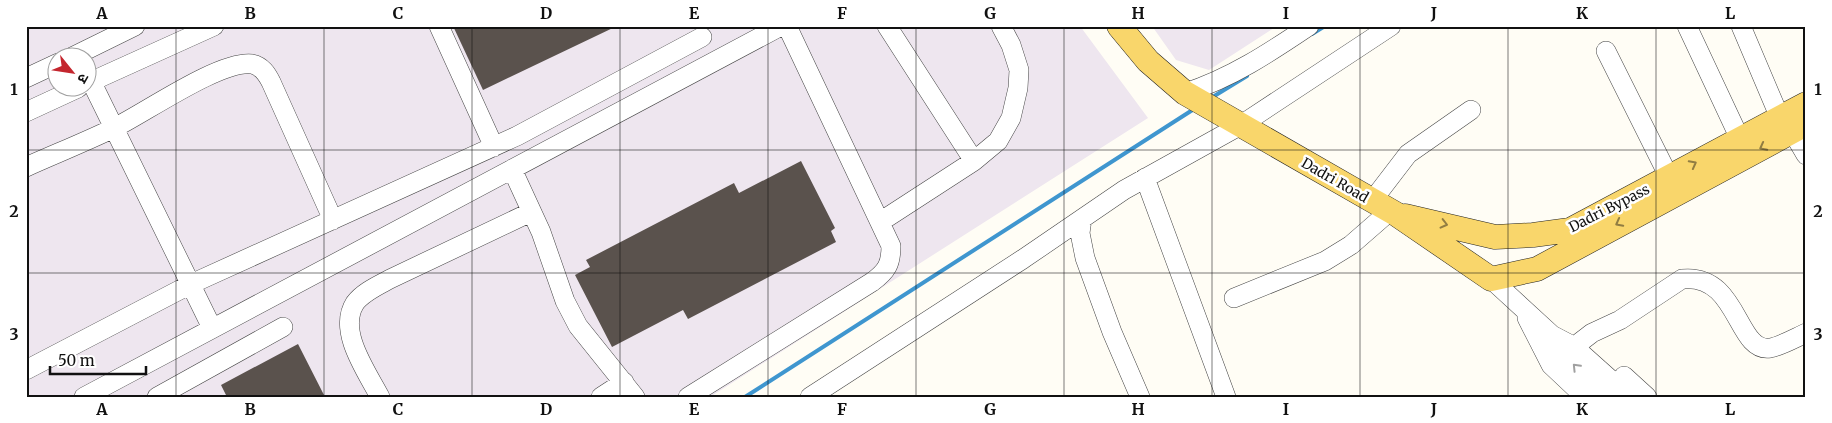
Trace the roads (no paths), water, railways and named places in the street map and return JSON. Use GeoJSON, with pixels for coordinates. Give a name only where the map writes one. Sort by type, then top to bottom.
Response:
{"type":"FeatureCollection","features":[{"type":"Feature","properties":{"kind":"main road","name":"Dadri Road"},"geometry":{"type":"LineString","coordinates":[[1118,26],[1148,61],[1193,97],[1386,209],[1491,279]]}},
{"type":"Feature","properties":{"kind":"main road","name":"Dadri Bypass"},"geometry":{"type":"LineString","coordinates":[[1491,279],[1537,269],[1792,124],[1806,104]]}},
{"type":"Feature","properties":{"kind":"main road","name":"Dadri Bypass"},"geometry":{"type":"LineString","coordinates":[[1386,209],[1495,237],[1533,235],[1570,230],[1740,139],[1792,124]]}},
{"type":"Feature","properties":{"kind":"street"},"geometry":{"type":"LineString","coordinates":[[90,48],[135,26]]}},
{"type":"Feature","properties":{"kind":"street"},"geometry":{"type":"LineString","coordinates":[[98,79],[214,26]]}},
{"type":"Feature","properties":{"kind":"street"},"geometry":{"type":"LineString","coordinates":[[439,26],[494,147]]}},
{"type":"Feature","properties":{"kind":"street"},"geometry":{"type":"LineString","coordinates":[[84,397],[781,26]]}},
{"type":"Feature","properties":{"kind":"street"},"geometry":{"type":"LineString","coordinates":[[688,397],[885,272],[891,260],[891,246],[787,26]]}},
{"type":"Feature","properties":{"kind":"street"},"geometry":{"type":"LineString","coordinates":[[887,26],[974,161]]}},
{"type":"Feature","properties":{"kind":"street"},"geometry":{"type":"LineString","coordinates":[[880,222],[974,161],[998,141],[1011,118],[1018,88],[1019,70],[1011,45],[1002,26]]}},
{"type":"Feature","properties":{"kind":"street"},"geometry":{"type":"LineString","coordinates":[[1193,97],[1238,72],[1309,26]]}},
{"type":"Feature","properties":{"kind":"street"},"geometry":{"type":"LineString","coordinates":[[810,397],[1145,178],[1238,123],[1391,26]]}},
{"type":"Feature","properties":{"kind":"street"},"geometry":{"type":"LineString","coordinates":[[1687,26],[1740,139]]}},
{"type":"Feature","properties":{"kind":"street"},"geometry":{"type":"LineString","coordinates":[[1741,26],[1806,155]]}},
{"type":"Feature","properties":{"kind":"street"},"geometry":{"type":"LineString","coordinates":[[26,370],[191,284],[494,147],[702,37]]}},
{"type":"Feature","properties":{"kind":"street"},"geometry":{"type":"LineString","coordinates":[[1606,51],[1669,177]]}},
{"type":"Feature","properties":{"kind":"street"},"geometry":{"type":"LineString","coordinates":[[26,167],[114,128],[208,76],[238,65],[254,64],[264,70],[271,82],[333,220]]}},
{"type":"Feature","properties":{"kind":"street"},"geometry":{"type":"LineString","coordinates":[[26,78],[48,68]]}},
{"type":"Feature","properties":{"kind":"street"},"geometry":{"type":"LineString","coordinates":[[26,112],[56,98]]}},
{"type":"Feature","properties":{"kind":"street"},"geometry":{"type":"LineString","coordinates":[[95,98],[114,128],[212,328]]}},
{"type":"Feature","properties":{"kind":"street"},"geometry":{"type":"LineString","coordinates":[[1234,298],[1326,262],[1351,245],[1386,209],[1408,154],[1471,110]]}},
{"type":"Feature","properties":{"kind":"street"},"geometry":{"type":"LineString","coordinates":[[512,168],[565,301],[578,326],[629,389],[601,397]]}},
{"type":"Feature","properties":{"kind":"street"},"geometry":{"type":"LineString","coordinates":[[1145,178],[1223,396]]}},
{"type":"Feature","properties":{"kind":"street"},"geometry":{"type":"LineString","coordinates":[[380,397],[355,347],[349,327],[350,312],[356,301],[390,279],[531,212]]}},
{"type":"Feature","properties":{"kind":"street"},"geometry":{"type":"LineString","coordinates":[[1082,219],[1080,234],[1085,258],[1112,332],[1140,397]]}},
{"type":"Feature","properties":{"kind":"street"},"geometry":{"type":"LineString","coordinates":[[1579,343],[1592,333],[1620,320],[1682,279],[1694,278],[1707,282],[1721,292],[1749,338],[1757,346],[1771,348],[1806,333]]}},
{"type":"Feature","properties":{"kind":"street","name":"Dadri Road"},"geometry":{"type":"LineString","coordinates":[[1491,279],[1545,329],[1573,346],[1630,397]]}},
{"type":"Feature","properties":{"kind":"street"},"geometry":{"type":"LineString","coordinates":[[1523,310],[1551,365],[1585,397]]}},
{"type":"Feature","properties":{"kind":"street"},"geometry":{"type":"LineString","coordinates":[[163,395],[283,327]]}},
{"type":"Feature","properties":{"kind":"street"},"geometry":{"type":"LineString","coordinates":[[1545,329],[1579,343],[1618,369],[1647,397]]}},
{"type":"Feature","properties":{"kind":"street","name":"Dadri Road"},"geometry":{"type":"LineString","coordinates":[[1545,329],[1561,352],[1605,397]]}},
{"type":"Feature","properties":{"kind":"waterway"},"geometry":{"type":"LineString","coordinates":[[1312,34],[1325,26]]}},
{"type":"Feature","properties":{"kind":"waterway"},"geometry":{"type":"LineString","coordinates":[[1211,98],[1247,76]]}},
{"type":"Feature","properties":{"kind":"waterway"},"geometry":{"type":"LineString","coordinates":[[745,397],[1194,109]]}}]}
